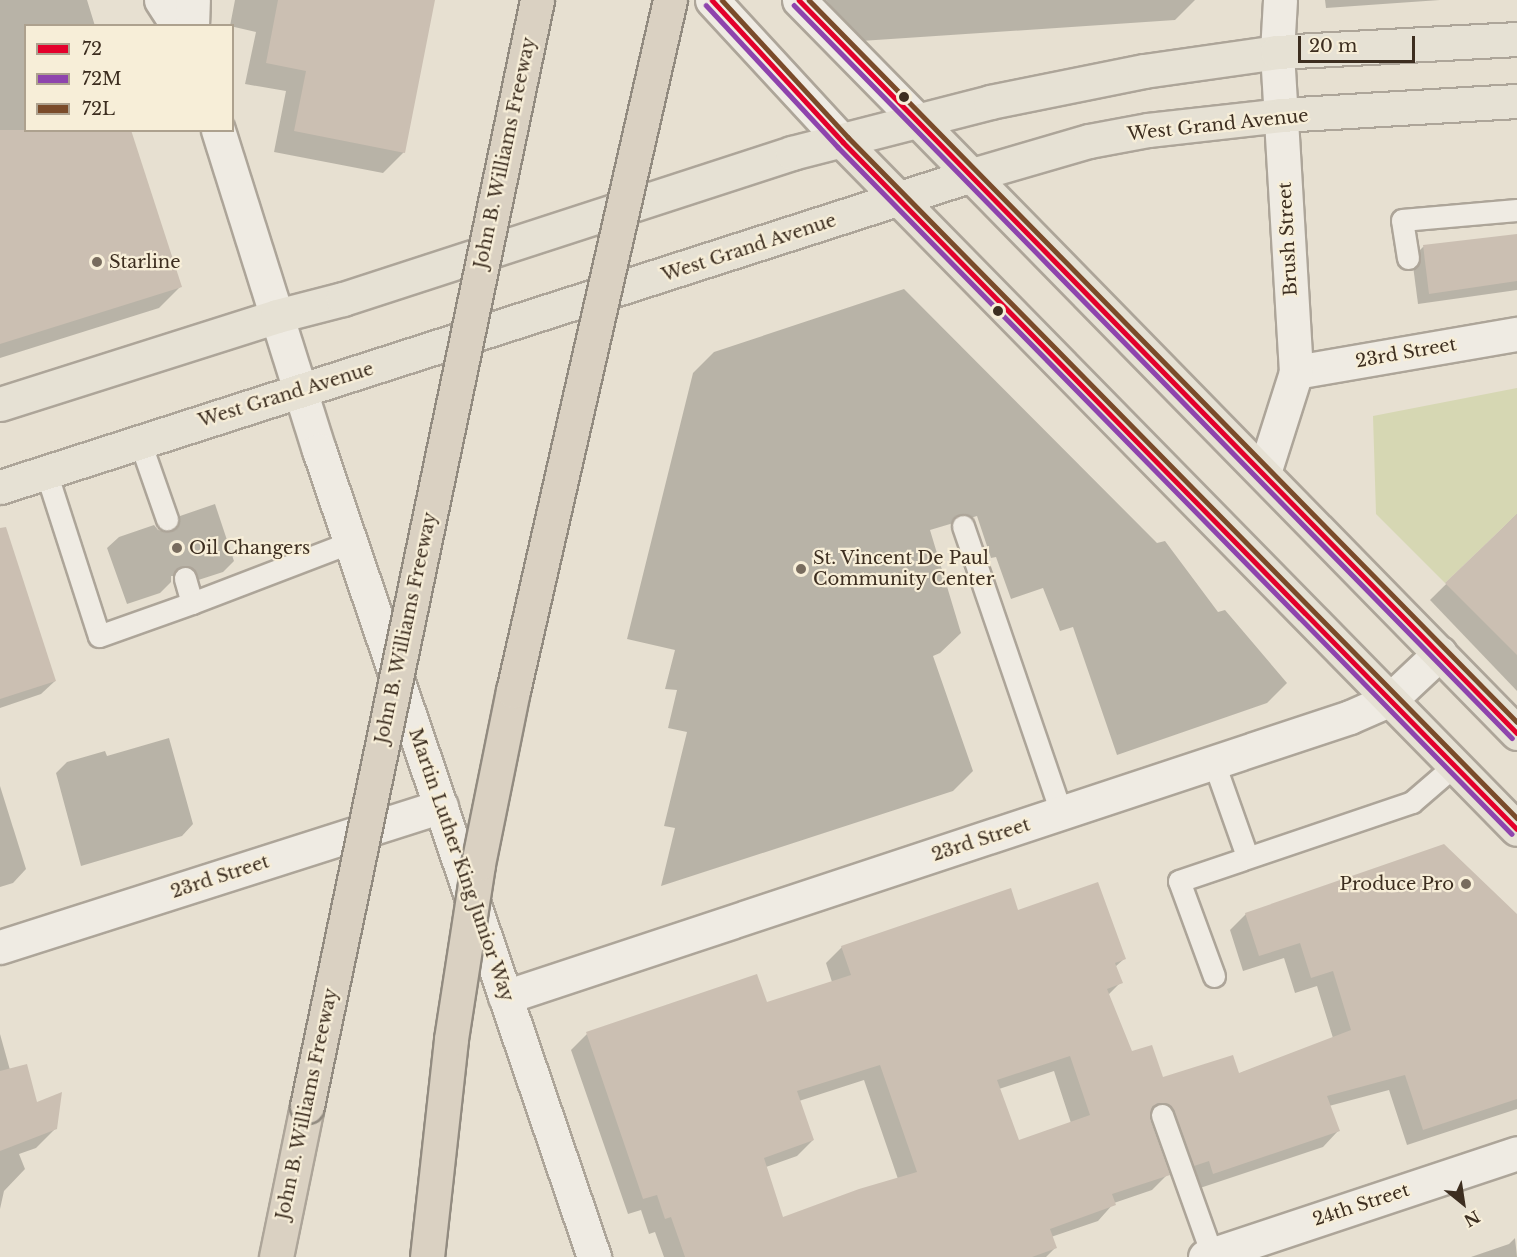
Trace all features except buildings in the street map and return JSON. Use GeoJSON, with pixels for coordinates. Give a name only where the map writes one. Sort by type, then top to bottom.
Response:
{"type":"FeatureCollection","features":[{"type":"Feature","properties":{"kind":"highway","name":"John B. Williams Freeway"},"geometry":{"type":"LineString","coordinates":[[276,1257],[537,0]]}},
{"type":"Feature","properties":{"kind":"highway"},"geometry":{"type":"LineString","coordinates":[[427,1257],[448,1060],[478,864],[513,691],[670,0]]}},
{"type":"Feature","properties":{"kind":"main road"},"geometry":{"type":"LineString","coordinates":[[0,404],[277,316],[343,299],[792,153],[843,142],[990,102],[1144,70],[1277,52],[1517,39]]}},
{"type":"Feature","properties":{"kind":"main road","name":"West Grand Avenue"},"geometry":{"type":"LineString","coordinates":[[0,487],[901,200],[972,175],[1089,141],[1148,130],[1281,115],[1517,101]]}},
{"type":"Feature","properties":{"kind":"main road"},"geometry":{"type":"LineString","coordinates":[[919,122],[1517,733]]}},
{"type":"Feature","properties":{"kind":"main road"},"geometry":{"type":"LineString","coordinates":[[843,142],[1517,829]]}},
{"type":"Feature","properties":{"kind":"street"},"geometry":{"type":"LineString","coordinates":[[161,0],[177,24]]}},
{"type":"Feature","properties":{"kind":"street"},"geometry":{"type":"LineString","coordinates":[[192,24],[194,0]]}},
{"type":"Feature","properties":{"kind":"street"},"geometry":{"type":"LineString","coordinates":[[712,0],[843,142]]}},
{"type":"Feature","properties":{"kind":"street"},"geometry":{"type":"LineString","coordinates":[[800,0],[919,122]]}},
{"type":"Feature","properties":{"kind":"street","name":"Brush Street"},"geometry":{"type":"LineString","coordinates":[[1264,473],[1296,372],[1277,52],[1280,0]]}},
{"type":"Feature","properties":{"kind":"street","name":"Martin Luther King Junior Way"},"geometry":{"type":"LineString","coordinates":[[219,132],[351,542],[594,1257]]}},
{"type":"Feature","properties":{"kind":"street","name":"23rd Street"},"geometry":{"type":"LineString","coordinates":[[1296,372],[1517,334]]}},
{"type":"Feature","properties":{"kind":"street","name":"23rd Street"},"geometry":{"type":"LineString","coordinates":[[505,997],[1350,717],[1391,699],[1440,653]]}},
{"type":"Feature","properties":{"kind":"street","name":"23rd Street"},"geometry":{"type":"LineString","coordinates":[[0,947],[441,806]]}},
{"type":"Feature","properties":{"kind":"street","name":"24th Street"},"geometry":{"type":"LineString","coordinates":[[1209,1256],[1517,1153]]}},
{"type":"Feature","properties":{"kind":"lane"},"geometry":{"type":"LineString","coordinates":[[1408,258],[1402,220],[1517,210]]}},
{"type":"Feature","properties":{"kind":"lane"},"geometry":{"type":"LineString","coordinates":[[140,442],[167,519]]}},
{"type":"Feature","properties":{"kind":"lane"},"geometry":{"type":"LineString","coordinates":[[46,472],[99,636],[351,542]]}},
{"type":"Feature","properties":{"kind":"lane"},"geometry":{"type":"LineString","coordinates":[[963,526],[1061,813]]}},
{"type":"Feature","properties":{"kind":"lane"},"geometry":{"type":"LineString","coordinates":[[185,578],[192,603]]}},
{"type":"Feature","properties":{"kind":"lane"},"geometry":{"type":"LineString","coordinates":[[1214,762],[1247,856]]}},
{"type":"Feature","properties":{"kind":"lane"},"geometry":{"type":"LineString","coordinates":[[1214,976],[1179,881],[1247,856],[1412,802],[1455,765]]}},
{"type":"Feature","properties":{"kind":"lane"},"geometry":{"type":"LineString","coordinates":[[1162,1115],[1209,1256]]}},
{"type":"Feature","properties":{"kind":"green space"},"geometry":{"type":"Polygon","coordinates":[[[1517,388],[1517,514],[1445,583],[1376,514],[1373,416],[1517,388]]]}},
{"type":"Feature","properties":{"kind":"transit line","name":"72"},"geometry":{"type":"LineString","coordinates":[[712,0],[843,142],[1517,829]]}},
{"type":"Feature","properties":{"kind":"transit line","name":"72L"},"geometry":{"type":"LineString","coordinates":[[722,0],[848,137],[1517,818]]}},
{"type":"Feature","properties":{"kind":"transit line","name":"72"},"geometry":{"type":"LineString","coordinates":[[799,0],[1517,733]]}},
{"type":"Feature","properties":{"kind":"transit line","name":"72L"},"geometry":{"type":"LineString","coordinates":[[809,0],[1517,722]]}},
{"type":"Feature","properties":{"kind":"transit line","name":"72M"},"geometry":{"type":"LineString","coordinates":[[706,5],[838,147],[1512,834]]}},
{"type":"Feature","properties":{"kind":"transit line","name":"72M"},"geometry":{"type":"LineString","coordinates":[[794,5],[1512,738]]}},
{"type":"Feature","properties":{"kind":"place","name":"Starline"},"geometry":{"type":"Point","coordinates":[97,262]}},
{"type":"Feature","properties":{"kind":"place","name":"Oil Changers"},"geometry":{"type":"Point","coordinates":[177,548]}},
{"type":"Feature","properties":{"kind":"place","name":"St. Vincent De Paul Community Center"},"geometry":{"type":"Point","coordinates":[801,569]}},
{"type":"Feature","properties":{"kind":"place","name":"Produce Pro"},"geometry":{"type":"Point","coordinates":[1466,884]}}]}
